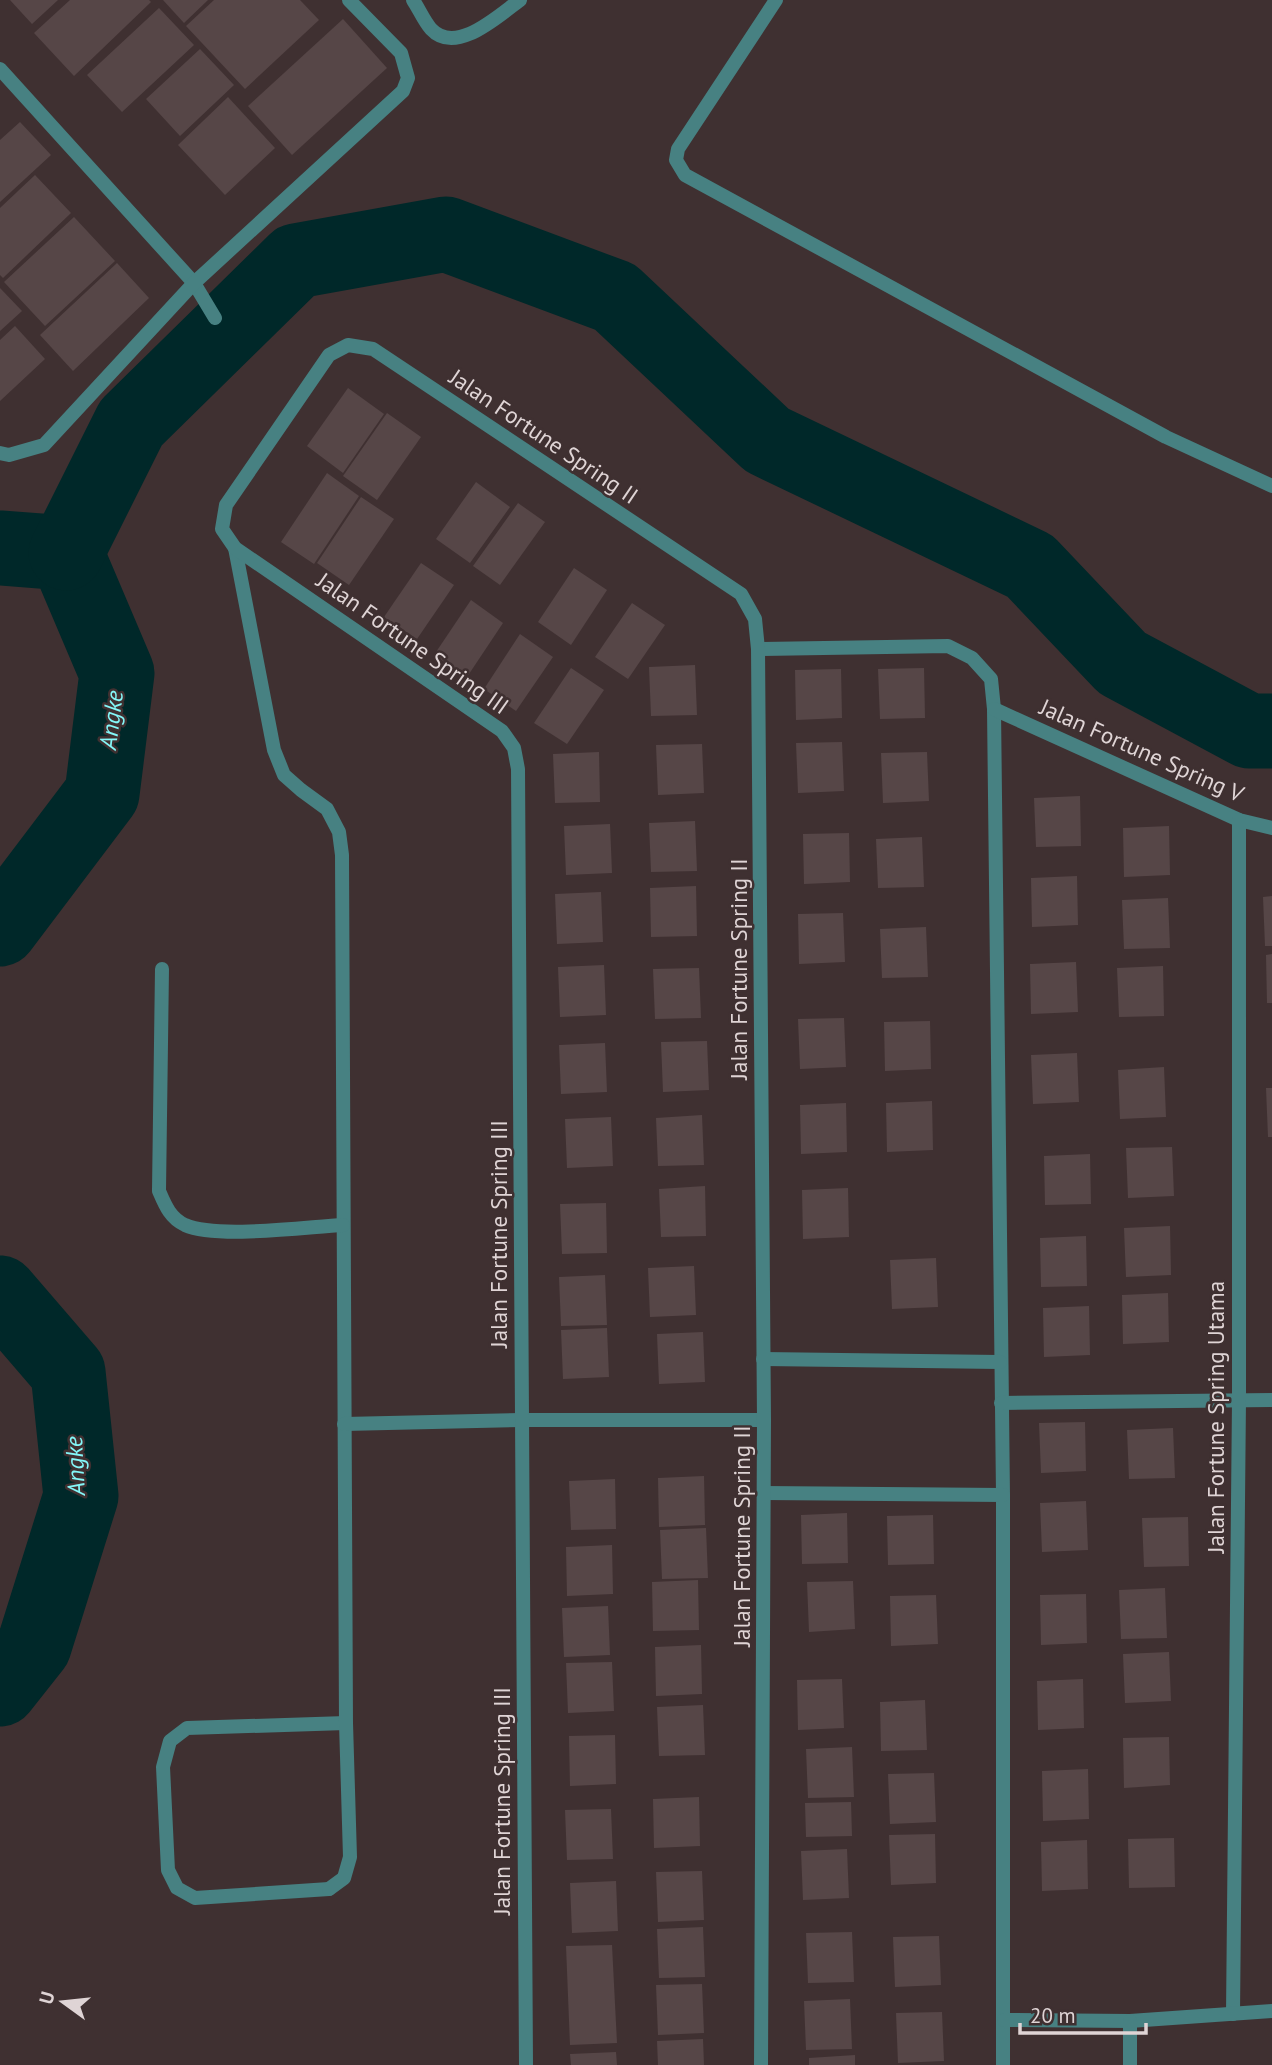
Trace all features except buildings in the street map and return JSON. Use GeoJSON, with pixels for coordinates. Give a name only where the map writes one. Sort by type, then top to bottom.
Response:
{"type":"FeatureCollection","features":[{"type":"Feature","properties":{"kind":"street"},"geometry":{"type":"LineString","coordinates":[[0,453],[9,454],[44,445],[194,282],[403,91],[408,78],[401,54],[349,0]]}},
{"type":"Feature","properties":{"kind":"street"},"geometry":{"type":"LineString","coordinates":[[413,0],[432,31],[448,37],[467,37],[520,0]]}},
{"type":"Feature","properties":{"kind":"street"},"geometry":{"type":"LineString","coordinates":[[776,0],[678,149],[679,168],[685,175],[1166,438],[1272,486]]}},
{"type":"Feature","properties":{"kind":"street"},"geometry":{"type":"LineString","coordinates":[[0,69],[194,282],[215,318]]}},
{"type":"Feature","properties":{"kind":"street","name":"Jalan Fortune Spring II"},"geometry":{"type":"LineString","coordinates":[[346,1723],[342,855],[339,832],[327,808],[284,775],[274,750],[235,548],[222,529],[226,505],[321,366],[329,355],[348,345],[373,349],[741,594],[755,619],[758,649],[764,1359],[761,2065]]}},
{"type":"Feature","properties":{"kind":"street","name":"Jalan Fortune Spring III"},"geometry":{"type":"LineString","coordinates":[[235,548],[502,731],[514,748],[519,783],[526,2065]]}},
{"type":"Feature","properties":{"kind":"street"},"geometry":{"type":"LineString","coordinates":[[758,649],[948,646],[972,658],[991,679],[994,709],[1003,1495],[1003,2065]]}},
{"type":"Feature","properties":{"kind":"street","name":"Jalan Fortune Spring V"},"geometry":{"type":"LineString","coordinates":[[994,709],[1239,820],[1272,828]]}},
{"type":"Feature","properties":{"kind":"street","name":"Jalan Fortune Spring Utama"},"geometry":{"type":"LineString","coordinates":[[1233,2014],[1239,1400],[1239,820]]}},
{"type":"Feature","properties":{"kind":"street"},"geometry":{"type":"LineString","coordinates":[[162,969],[159,1191],[168,1212],[183,1224],[211,1232],[343,1225]]}},
{"type":"Feature","properties":{"kind":"street"},"geometry":{"type":"LineString","coordinates":[[764,1359],[1000,1362]]}},
{"type":"Feature","properties":{"kind":"street"},"geometry":{"type":"LineString","coordinates":[[1002,1403],[1272,1400]]}},
{"type":"Feature","properties":{"kind":"street"},"geometry":{"type":"LineString","coordinates":[[344,1424],[522,1420],[764,1420]]}},
{"type":"Feature","properties":{"kind":"street"},"geometry":{"type":"LineString","coordinates":[[764,1493],[1003,1495]]}},
{"type":"Feature","properties":{"kind":"street"},"geometry":{"type":"LineString","coordinates":[[346,1723],[350,1857],[344,1878],[329,1889],[195,1898],[177,1888],[168,1870],[163,1767],[170,1741],[187,1728],[346,1723]]}},
{"type":"Feature","properties":{"kind":"street"},"geometry":{"type":"LineString","coordinates":[[1003,2020],[1130,2021],[1272,2011]]}},
{"type":"Feature","properties":{"kind":"street"},"geometry":{"type":"LineString","coordinates":[[1130,2021],[1130,2065]]}},
{"type":"Feature","properties":{"kind":"waterway"},"geometry":{"type":"LineString","coordinates":[[66,553],[131,423],[296,261],[446,234],[615,297],[767,440],[1030,566],[1122,663],[1249,731],[1272,731]]}},
{"type":"Feature","properties":{"kind":"waterway","name":"Angke"},"geometry":{"type":"LineString","coordinates":[[0,548],[66,553],[117,673],[102,794],[0,929]]}},
{"type":"Feature","properties":{"kind":"waterway","name":"Angke"},"geometry":{"type":"LineString","coordinates":[[0,1293],[68,1372],[81,1496],[34,1646],[0,1689]]}}]}
